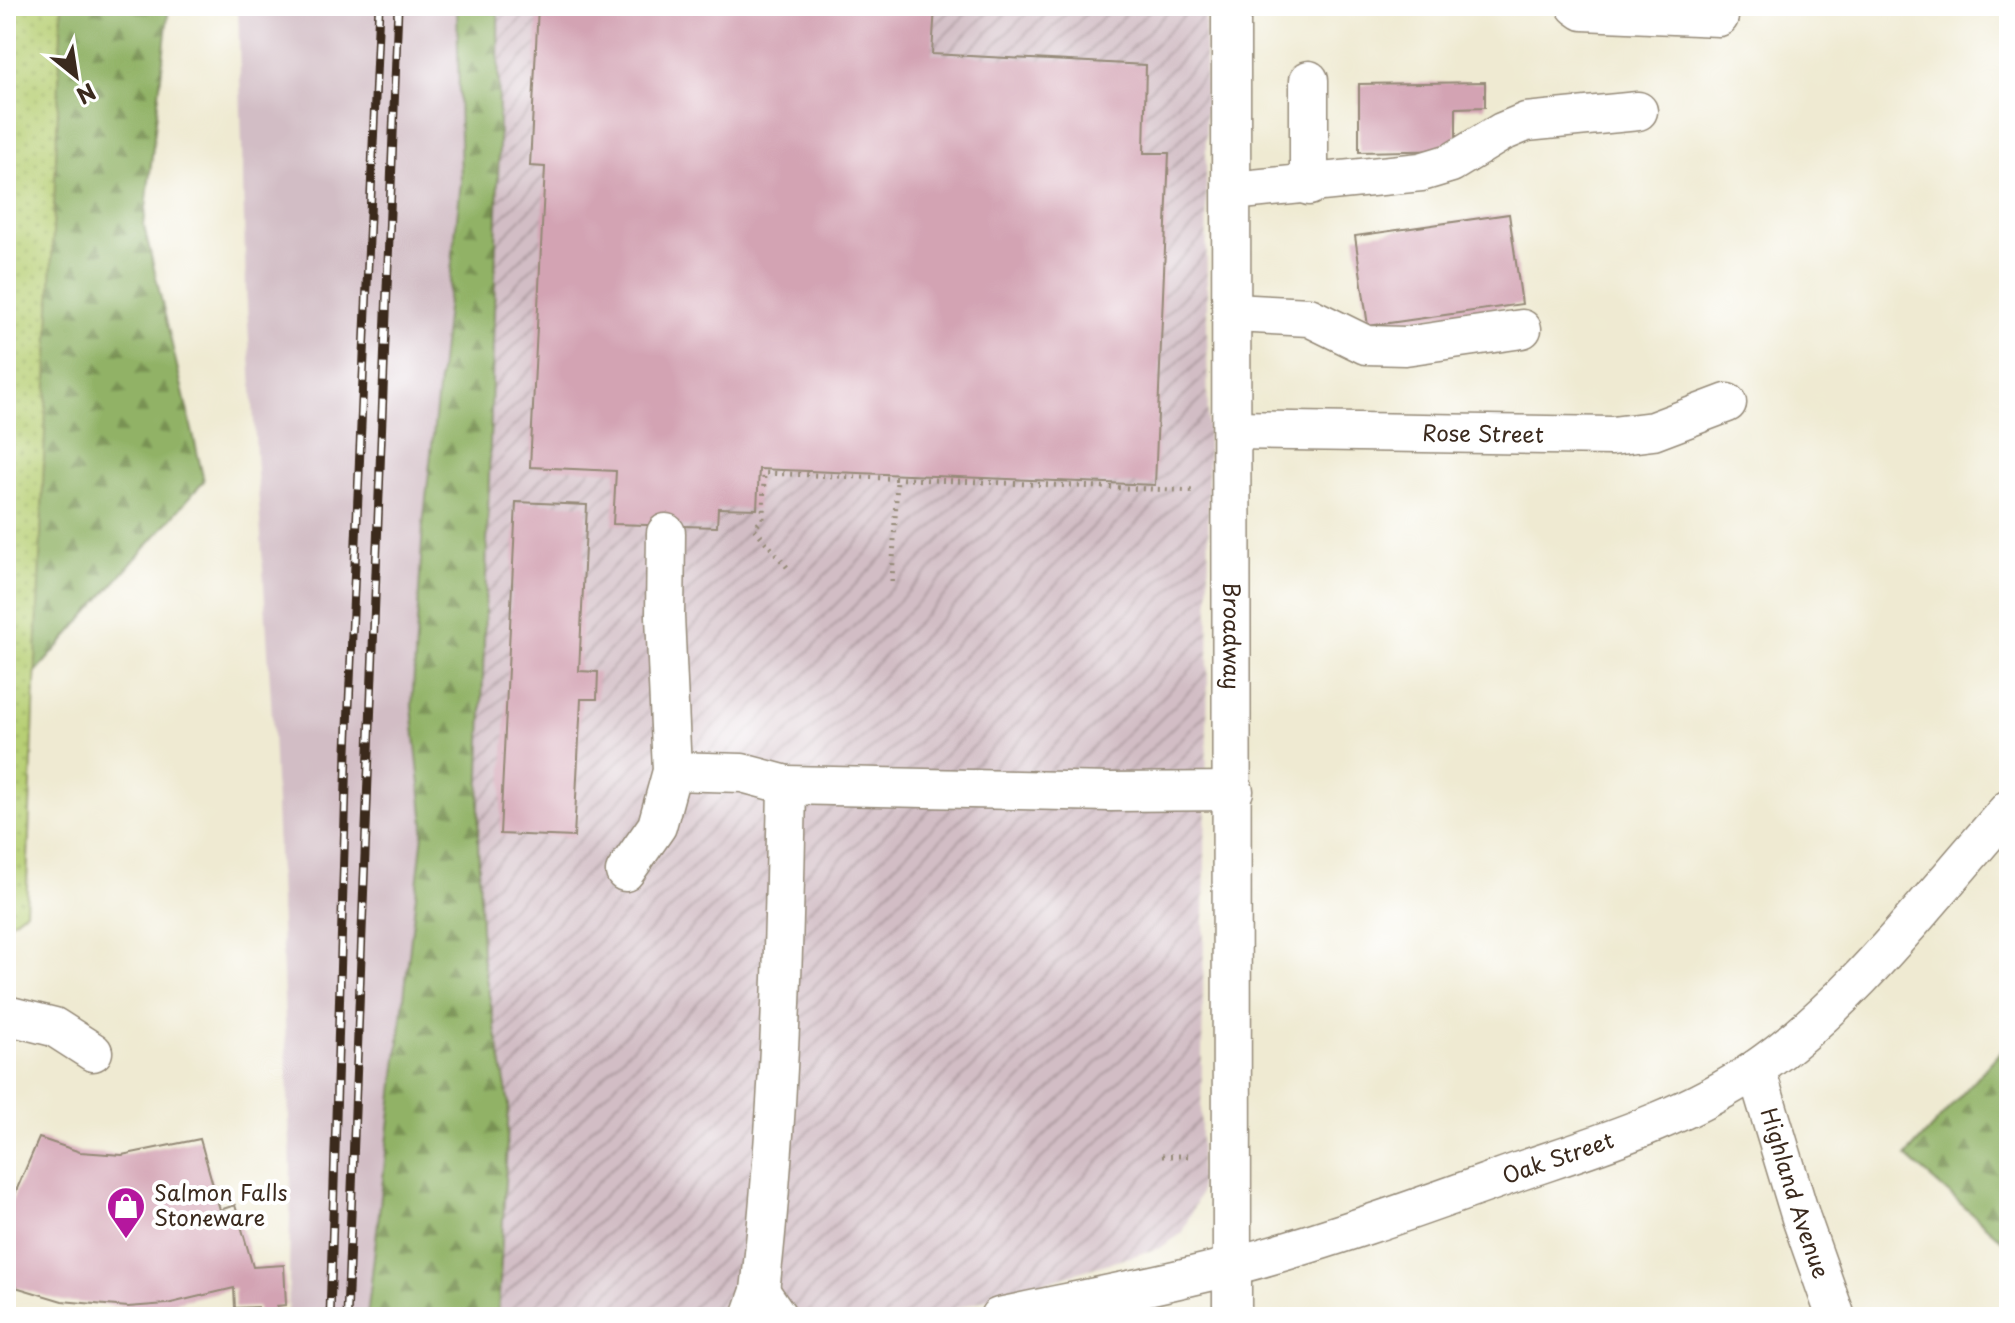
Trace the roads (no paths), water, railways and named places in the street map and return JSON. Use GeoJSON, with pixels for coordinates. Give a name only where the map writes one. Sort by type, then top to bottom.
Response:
{"type":"FeatureCollection","features":[{"type":"Feature","properties":{"kind":"street","name":"Broadway"},"geometry":{"type":"LineString","coordinates":[[1231,6],[1234,313],[1232,1317]]}},
{"type":"Feature","properties":{"kind":"street"},"geometry":{"type":"LineString","coordinates":[[1576,6],[1583,11],[1719,17]]}},
{"type":"Feature","properties":{"kind":"street"},"geometry":{"type":"LineString","coordinates":[[1309,80],[1309,186]]}},
{"type":"Feature","properties":{"kind":"street"},"geometry":{"type":"LineString","coordinates":[[1232,191],[1309,186],[1421,172],[1451,163],[1502,132],[1526,122],[1638,111]]}},
{"type":"Feature","properties":{"kind":"street"},"geometry":{"type":"LineString","coordinates":[[1234,313],[1309,317],[1366,345],[1405,346],[1522,329]]}},
{"type":"Feature","properties":{"kind":"street","name":"Rose Street"},"geometry":{"type":"LineString","coordinates":[[1233,430],[1612,436],[1653,431],[1727,403]]}},
{"type":"Feature","properties":{"kind":"street"},"geometry":{"type":"LineString","coordinates":[[625,872],[657,826],[672,771],[665,616],[666,533]]}},
{"type":"Feature","properties":{"kind":"street"},"geometry":{"type":"LineString","coordinates":[[672,771],[742,773],[787,785],[1110,792],[1234,791]]}},
{"type":"Feature","properties":{"kind":"street"},"geometry":{"type":"LineString","coordinates":[[763,1308],[785,926],[787,785]]}},
{"type":"Feature","properties":{"kind":"street","name":"Oak Street"},"geometry":{"type":"LineString","coordinates":[[999,1317],[1234,1265],[1313,1242],[1604,1142],[1703,1100],[1756,1069],[1807,1028],[1865,970],[2009,809]]}},
{"type":"Feature","properties":{"kind":"street"},"geometry":{"type":"LineString","coordinates":[[6,1015],[54,1027],[93,1052]]}},
{"type":"Feature","properties":{"kind":"street","name":"Highland Avenue"},"geometry":{"type":"LineString","coordinates":[[1756,1069],[1801,1218],[1836,1317]]}},
{"type":"Feature","properties":{"kind":"railway"},"geometry":{"type":"LineString","coordinates":[[330,1317],[347,751],[379,6]]}},
{"type":"Feature","properties":{"kind":"railway"},"geometry":{"type":"LineString","coordinates":[[347,1317],[398,6]]}},
{"type":"Feature","properties":{"kind":"place","name":"Salmon Falls Stoneware"},"geometry":{"type":"Point","coordinates":[126,1240]}}]}
